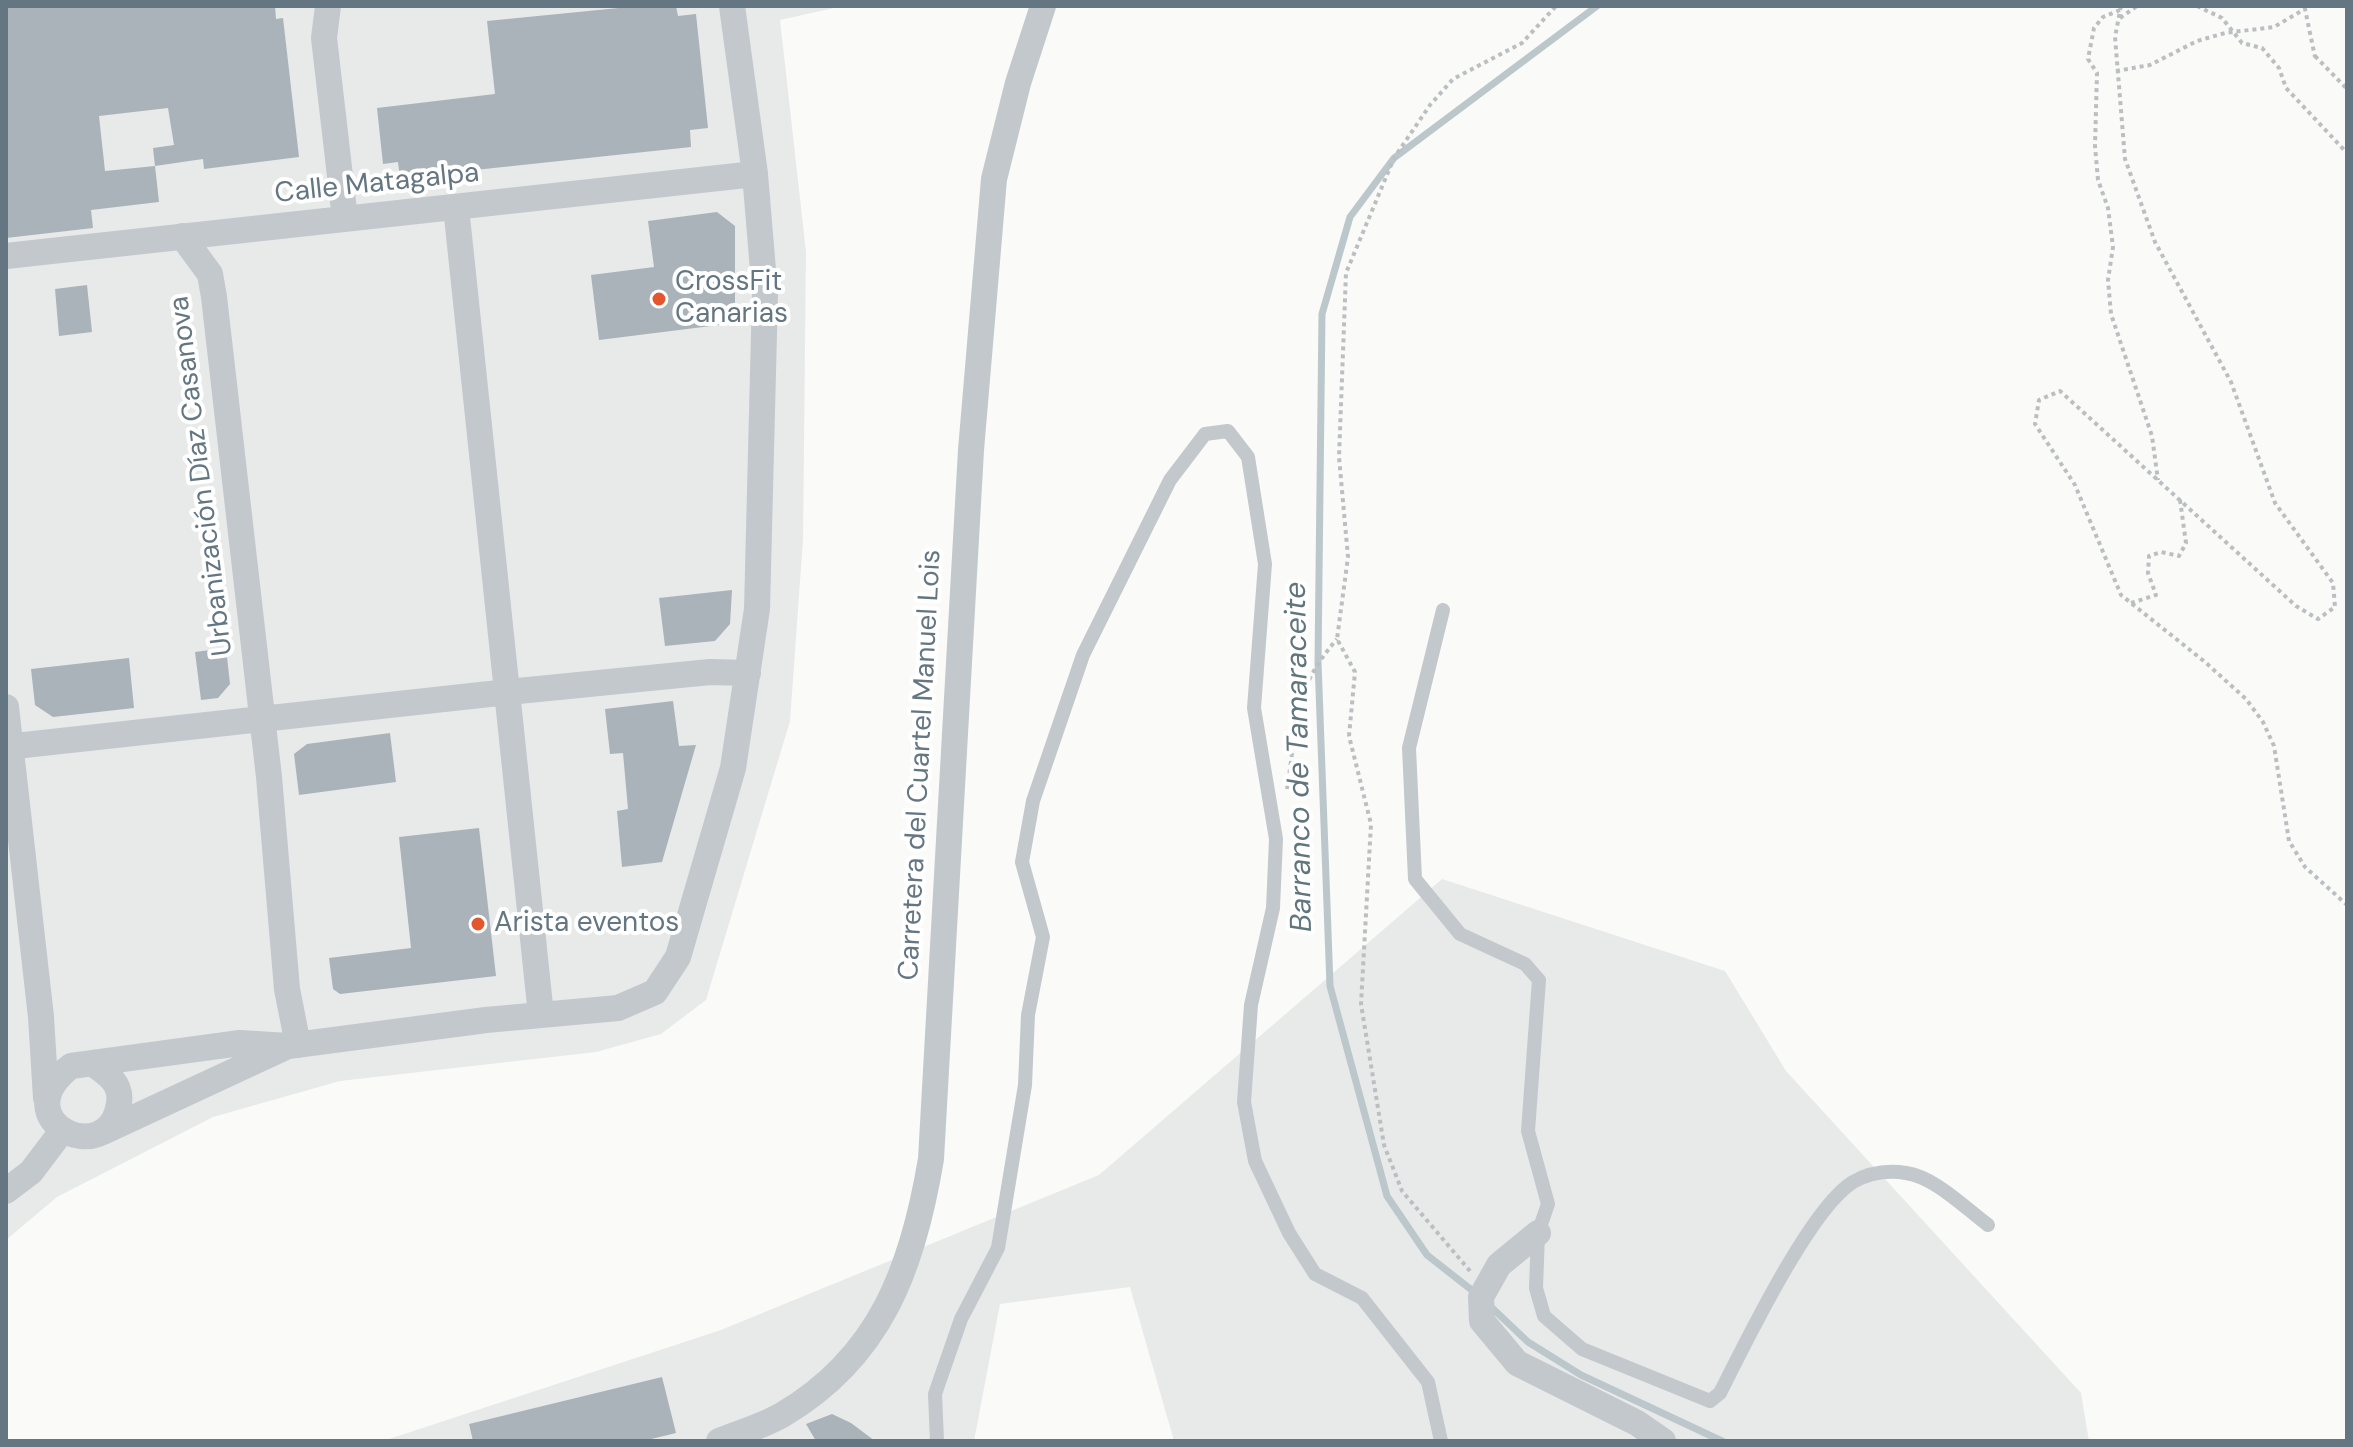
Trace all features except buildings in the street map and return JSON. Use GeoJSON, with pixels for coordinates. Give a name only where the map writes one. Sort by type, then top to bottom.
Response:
{"type":"FeatureCollection","features":[{"type":"Feature","properties":{"kind":"street"},"geometry":{"type":"LineString","coordinates":[[328,6],[324,38],[345,219]]}},
{"type":"Feature","properties":{"kind":"street"},"geometry":{"type":"LineString","coordinates":[[46,1101],[53,1079],[71,1066],[240,1043],[293,1046],[618,1008],[655,992],[678,957],[733,768],[757,609],[765,294],[755,174],[732,6]]}},
{"type":"Feature","properties":{"kind":"street","name":"Carretera del Cuartel Manuel Lois"},"geometry":{"type":"LineString","coordinates":[[719,1441],[780,1416],[836,1377],[871,1334],[899,1280],[919,1230],[931,1159],[971,450],[994,179],[1018,83],[1043,6]]}},
{"type":"Feature","properties":{"kind":"street","name":"Calle Matagalpa"},"geometry":{"type":"LineString","coordinates":[[6,256],[755,174]]}},
{"type":"Feature","properties":{"kind":"street"},"geometry":{"type":"LineString","coordinates":[[456,207],[541,1015]]}},
{"type":"Feature","properties":{"kind":"street","name":"Urbanización Díaz Casanova"},"geometry":{"type":"LineString","coordinates":[[182,236],[210,274],[214,297],[262,717],[293,1046]]}},
{"type":"Feature","properties":{"kind":"street"},"geometry":{"type":"LineString","coordinates":[[8,747],[508,692],[710,672],[748,673]]}},
{"type":"Feature","properties":{"kind":"street"},"geometry":{"type":"LineString","coordinates":[[6,707],[50,1118],[62,1131],[82,1138],[103,1132],[293,1046]]}},
{"type":"Feature","properties":{"kind":"street"},"geometry":{"type":"LineString","coordinates":[[93,1064],[112,1076],[120,1095],[117,1116],[103,1132]]}},
{"type":"Feature","properties":{"kind":"street"},"geometry":{"type":"LineString","coordinates":[[6,1191],[31,1172],[62,1131]]}},
{"type":"Feature","properties":{"kind":"street"},"geometry":{"type":"LineString","coordinates":[[1538,1233],[1499,1265],[1481,1297],[1482,1321],[1517,1363],[1637,1423],[1663,1441]]}},
{"type":"Feature","properties":{"kind":"lane"},"geometry":{"type":"LineString","coordinates":[[937,1441],[935,1394],[961,1319],[998,1248],[1025,1085],[1028,1015],[1043,937],[1022,862],[1033,801],[1083,655],[1170,480],[1205,434],[1228,431],[1248,457],[1265,564],[1254,708],[1276,839],[1273,908],[1251,1005],[1244,1102],[1255,1161],[1289,1233],[1315,1274],[1362,1298],[1428,1382],[1441,1441]]}},
{"type":"Feature","properties":{"kind":"lane"},"geometry":{"type":"LineString","coordinates":[[1443,610],[1409,748],[1415,879],[1460,934],[1525,964],[1539,980],[1528,1131],[1548,1204],[1538,1233],[1536,1288],[1544,1316],[1582,1349],[1710,1401],[1720,1393],[1766,1303],[1829,1203],[1852,1183],[1880,1171],[1909,1173],[1945,1193],[1988,1225]]}},
{"type":"Feature","properties":{"kind":"path"},"geometry":{"type":"LineString","coordinates":[[1285,800],[1297,703],[1318,662],[1337,639],[1348,557],[1339,457],[1346,273],[1394,158],[1430,105],[1453,79],[1522,43],[1556,6]]}},
{"type":"Feature","properties":{"kind":"path"},"geometry":{"type":"LineString","coordinates":[[2118,19],[2137,6]]}},
{"type":"Feature","properties":{"kind":"path"},"geometry":{"type":"LineString","coordinates":[[2197,6],[2222,18],[2242,43],[2262,48],[2279,68],[2286,88],[2347,153]]}},
{"type":"Feature","properties":{"kind":"path"},"geometry":{"type":"LineString","coordinates":[[2305,6],[2315,57]]}},
{"type":"Feature","properties":{"kind":"path"},"geometry":{"type":"LineString","coordinates":[[2120,8],[2116,71],[2125,159],[2155,242],[2231,382],[2275,503],[2333,583],[2335,607],[2318,619],[2296,606],[2060,391],[2039,400],[2035,424],[2075,485],[2121,595],[2205,662],[2246,699],[2263,722],[2274,746],[2289,841],[2305,867],[2347,905]]}},
{"type":"Feature","properties":{"kind":"path"},"geometry":{"type":"LineString","coordinates":[[2120,8],[2097,24],[2089,50],[2088,59],[2097,73],[2095,146],[2098,180],[2108,208],[2113,247],[2108,280],[2113,296],[2111,314],[2152,436],[2158,480]]}},
{"type":"Feature","properties":{"kind":"path"},"geometry":{"type":"LineString","coordinates":[[2116,71],[2150,65],[2197,41],[2274,27],[2305,9],[2315,57],[2347,89]]}},
{"type":"Feature","properties":{"kind":"path"},"geometry":{"type":"LineString","coordinates":[[2131,603],[2156,595],[2148,573],[2149,556],[2161,552],[2179,556],[2186,543],[2180,500]]}},
{"type":"Feature","properties":{"kind":"path"},"geometry":{"type":"LineString","coordinates":[[1337,639],[1355,672],[1349,736],[1371,824],[1361,1004],[1384,1145],[1402,1191],[1487,1290]]}},
{"type":"Feature","properties":{"kind":"shaded area"},"geometry":{"type":"Polygon","coordinates":[[[6,6],[843,6],[780,20],[806,252],[803,539],[790,721],[706,1000],[661,1034],[596,1052],[340,1081],[213,1117],[57,1197],[6,1240],[6,6]]]}},
{"type":"Feature","properties":{"kind":"shaded area"},"geometry":{"type":"Polygon","coordinates":[[[1442,879],[1725,971],[1786,1071],[2081,1393],[2089,1441],[1174,1441],[1130,1287],[1000,1304],[974,1441],[383,1441],[721,1330],[1099,1175],[1442,879]]]}},
{"type":"Feature","properties":{"kind":"waterway","name":"Barranco de Tamaraceite"},"geometry":{"type":"LineString","coordinates":[[1478,1295],[1427,1255],[1387,1196],[1330,986],[1318,662],[1322,314],[1350,217],[1394,158],[1597,6]]}},
{"type":"Feature","properties":{"kind":"waterway","name":"Barranco de Tamaraceite"},"geometry":{"type":"LineString","coordinates":[[1490,1306],[1528,1342],[1581,1375],[1722,1441]]}},
{"type":"Feature","properties":{"kind":"place","name":"CrossFit Canarias"},"geometry":{"type":"Point","coordinates":[659,299]}},
{"type":"Feature","properties":{"kind":"place","name":"Arista eventos"},"geometry":{"type":"Point","coordinates":[478,924]}}]}
